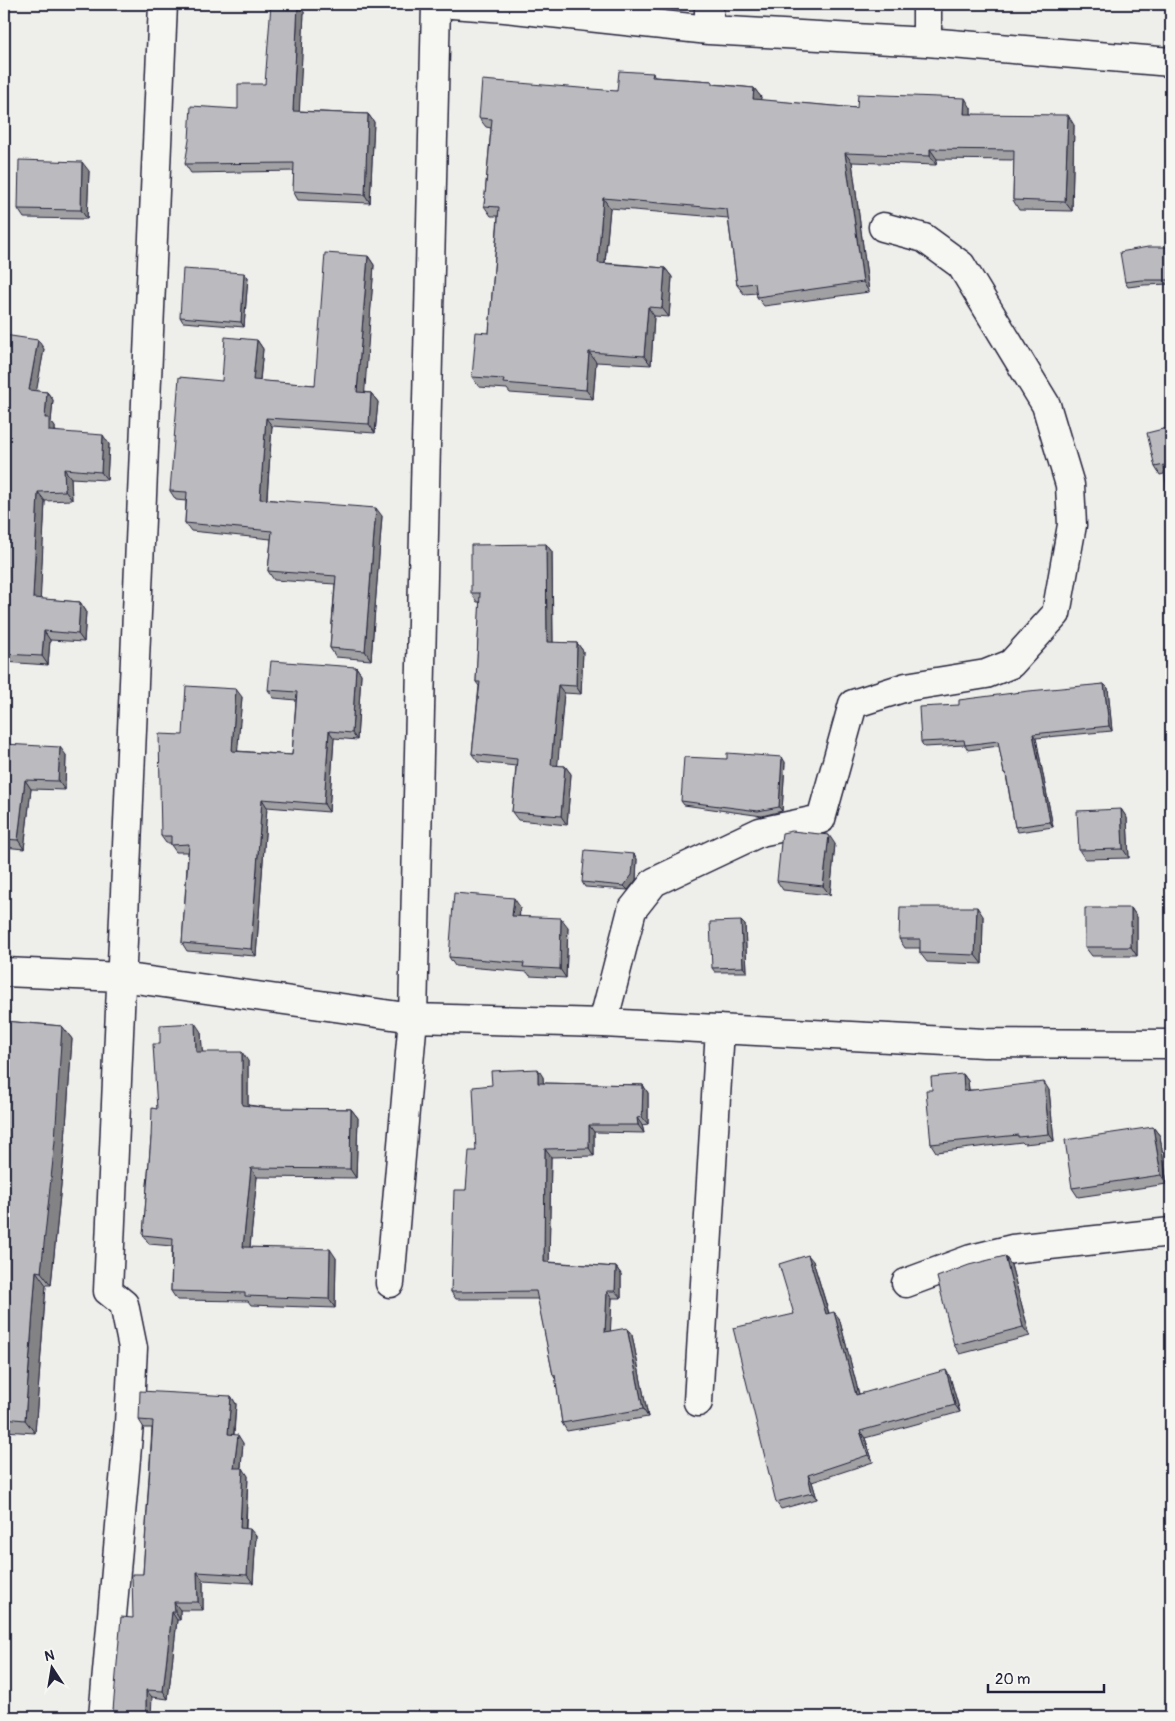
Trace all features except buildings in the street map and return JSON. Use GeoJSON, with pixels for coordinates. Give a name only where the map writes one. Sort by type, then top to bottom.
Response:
{"type":"FeatureCollection","features":[{"type":"Feature","properties":{"kind":"street"},"geometry":{"type":"LineString","coordinates":[[103,1717],[129,1424],[133,1348],[124,1304],[108,1291],[163,4]]}},
{"type":"Feature","properties":{"kind":"street"},"geometry":{"type":"LineString","coordinates":[[390,1283],[413,1018],[436,4]]}},
{"type":"Feature","properties":{"kind":"street"},"geometry":{"type":"LineString","coordinates":[[452,4],[709,17],[927,42],[1171,62]]}},
{"type":"Feature","properties":{"kind":"street"},"geometry":{"type":"LineString","coordinates":[[927,4],[927,42]]}},
{"type":"Feature","properties":{"kind":"street"},"geometry":{"type":"LineString","coordinates":[[603,1023],[632,910],[654,882],[760,832],[821,818],[854,704],[906,687],[986,674],[1011,664],[1056,614],[1072,525],[1070,485],[1046,405],[960,265],[924,238],[883,227]]}},
{"type":"Feature","properties":{"kind":"street"},"geometry":{"type":"LineString","coordinates":[[4,972],[122,977],[413,1018],[603,1023],[984,1043],[1171,1044]]}},
{"type":"Feature","properties":{"kind":"street"},"geometry":{"type":"LineString","coordinates":[[698,1402],[720,1029]]}},
{"type":"Feature","properties":{"kind":"street"},"geometry":{"type":"LineString","coordinates":[[906,1282],[971,1259],[1012,1249],[1171,1232]]}}]}
